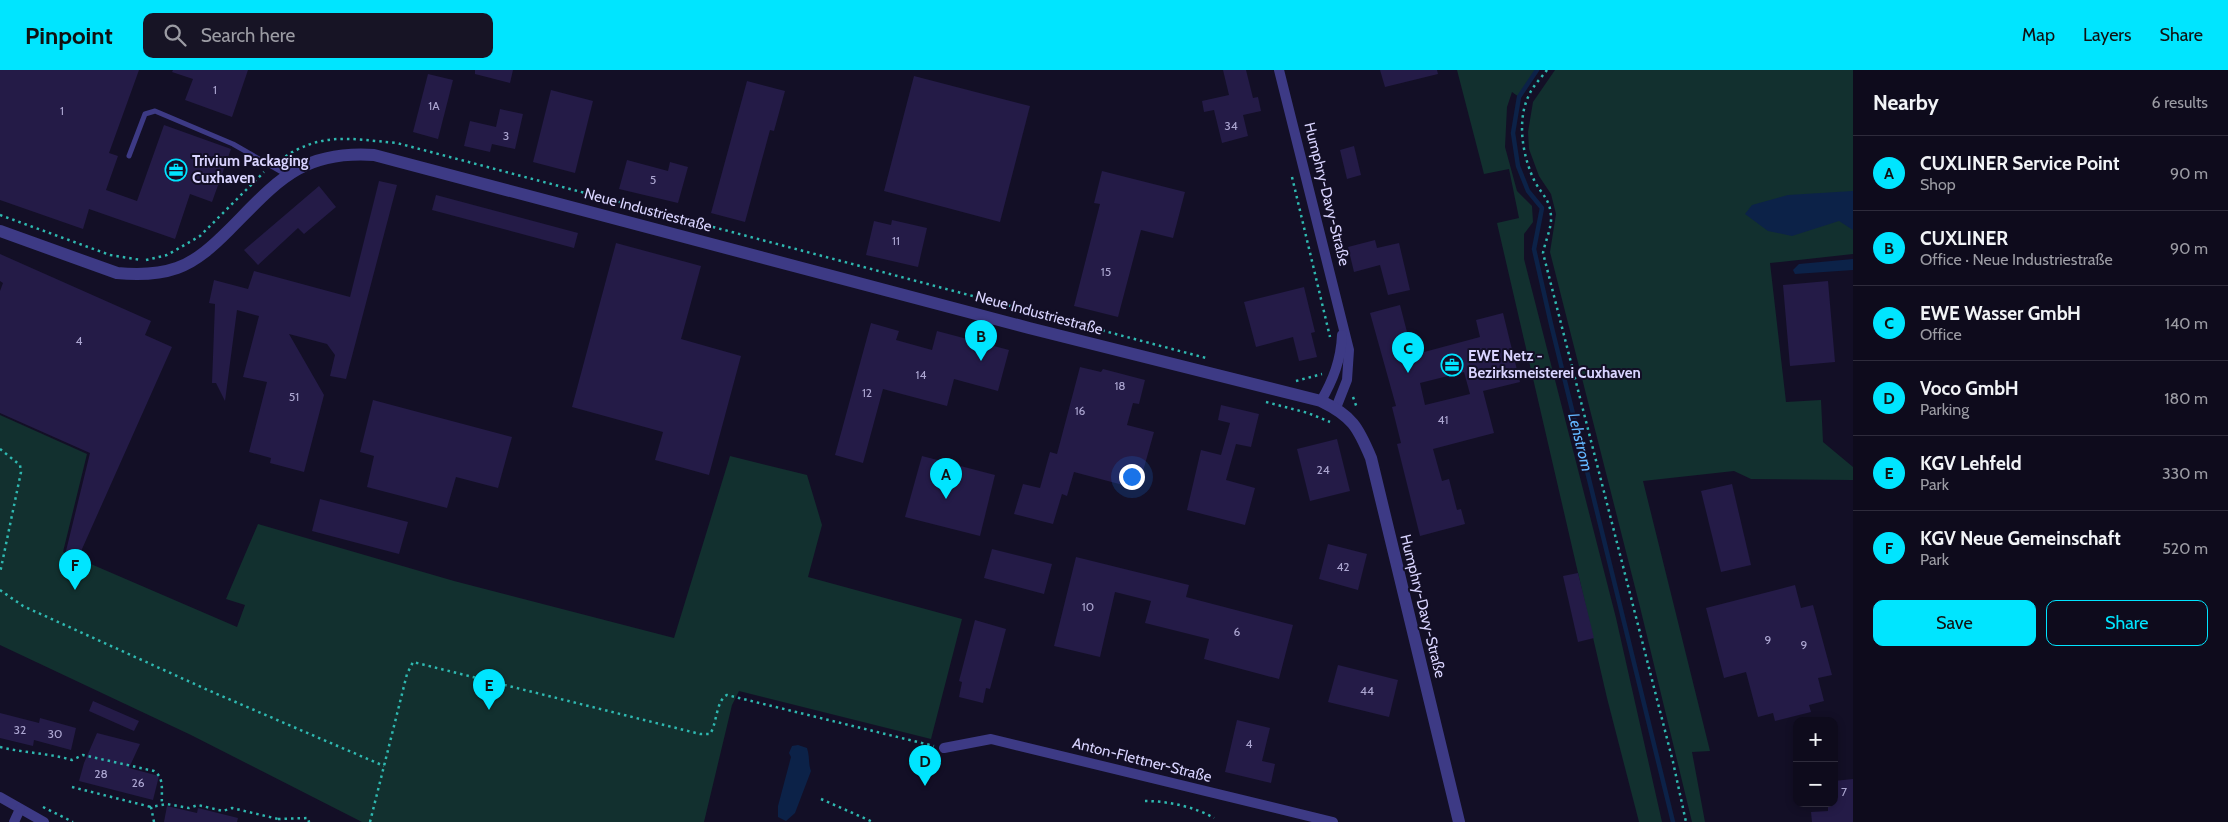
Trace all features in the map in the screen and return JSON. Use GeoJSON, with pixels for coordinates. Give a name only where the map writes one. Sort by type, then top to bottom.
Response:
{"type":"FeatureCollection","features":[{"type":"Feature","properties":{"kind":"street","name":"Humphry-Davy-Straße"},"geometry":{"type":"LineString","coordinates":[[1279,70],[1349,350],[1347,380],[1336,408]]}},
{"type":"Feature","properties":{"kind":"street","name":"Neue Industriestraße"},"geometry":{"type":"LineString","coordinates":[[0,231],[117,273],[162,272],[184,265],[211,246],[286,174],[309,164],[341,155],[361,154],[387,157],[1030,328],[1321,401]]}},
{"type":"Feature","properties":{"kind":"street","name":"Humphry-Davy-Straße"},"geometry":{"type":"LineString","coordinates":[[1343,327],[1340,359],[1330,386],[1321,401],[1336,408],[1351,420],[1359,430],[1370,458],[1459,822]]}},
{"type":"Feature","properties":{"kind":"street","name":"Anton-Flettner-Straße"},"geometry":{"type":"LineString","coordinates":[[944,748],[991,739],[1333,822]]}},
{"type":"Feature","properties":{"kind":"street"},"geometry":{"type":"LineString","coordinates":[[0,797],[44,822]]}},
{"type":"Feature","properties":{"kind":"street"},"geometry":{"type":"LineString","coordinates":[[14,822],[20,809]]}},
{"type":"Feature","properties":{"kind":"lane"},"geometry":{"type":"LineString","coordinates":[[129,156],[145,114],[155,111],[233,144],[274,165],[286,174]]}},
{"type":"Feature","properties":{"kind":"path"},"geometry":{"type":"LineString","coordinates":[[1546,70],[1528,96],[1522,118],[1528,163],[1536,183],[1548,198],[1551,217],[1543,254],[1668,743],[1686,822]]}},
{"type":"Feature","properties":{"kind":"path"},"geometry":{"type":"LineString","coordinates":[[0,215],[110,255],[144,260],[168,254],[200,236],[261,174],[298,148],[337,137],[397,143],[1212,359]]}},
{"type":"Feature","properties":{"kind":"path"},"geometry":{"type":"LineString","coordinates":[[1292,177],[1331,342]]}},
{"type":"Feature","properties":{"kind":"path"},"geometry":{"type":"LineString","coordinates":[[1295,381],[1326,373]]}},
{"type":"Feature","properties":{"kind":"path"},"geometry":{"type":"LineString","coordinates":[[1261,401],[1308,413]]}},
{"type":"Feature","properties":{"kind":"path"},"geometry":{"type":"LineString","coordinates":[[0,449],[20,465],[21,472],[0,574]]}},
{"type":"Feature","properties":{"kind":"path"},"geometry":{"type":"LineString","coordinates":[[0,590],[32,610],[384,766]]}},
{"type":"Feature","properties":{"kind":"path"},"geometry":{"type":"LineString","coordinates":[[370,822],[407,674],[413,662],[700,734],[710,734],[714,728],[723,697],[732,697],[931,746]]}},
{"type":"Feature","properties":{"kind":"path"},"geometry":{"type":"LineString","coordinates":[[0,747],[22,753],[55,755],[72,760],[83,755],[154,771],[160,775],[162,780],[162,804]]}},
{"type":"Feature","properties":{"kind":"path"},"geometry":{"type":"LineString","coordinates":[[72,787],[151,807],[162,804],[189,808],[198,805],[223,811],[232,808],[278,821],[308,818],[309,822]]}},
{"type":"Feature","properties":{"kind":"path"},"geometry":{"type":"LineString","coordinates":[[822,799],[873,822]]}},
{"type":"Feature","properties":{"kind":"path"},"geometry":{"type":"LineString","coordinates":[[1145,801],[1159,801],[1204,812],[1214,818]]}},
{"type":"Feature","properties":{"kind":"path"},"geometry":{"type":"LineString","coordinates":[[151,807],[154,822]]}},
{"type":"Feature","properties":{"kind":"green space"},"geometry":{"type":"Polygon","coordinates":[[[1457,70],[1537,70],[1519,97],[1512,92],[1507,107],[1505,147],[1517,191],[1532,206],[1533,222],[1524,234],[1524,259],[1616,618],[1662,822],[1639,822],[1607,698],[1497,223],[1519,218],[1509,169],[1484,174],[1457,70]]]}},
{"type":"Feature","properties":{"kind":"green space"},"geometry":{"type":"Polygon","coordinates":[[[1555,70],[1853,70],[1853,254],[1770,263],[1786,402],[1821,400],[1823,442],[1853,467],[1853,480],[1751,479],[1734,471],[1643,481],[1710,751],[1692,752],[1705,822],[1692,822],[1640,607],[1550,252],[1556,214],[1551,194],[1539,176],[1529,149],[1528,132],[1533,102],[1555,70]]]}},
{"type":"Feature","properties":{"kind":"green space"},"geometry":{"type":"Polygon","coordinates":[[[0,415],[87,454],[63,552],[237,627],[245,605],[226,599],[258,524],[454,581],[674,638],[730,456],[807,475],[822,525],[808,577],[962,619],[931,739],[739,691],[732,705],[704,822],[362,822],[191,735],[0,645],[0,415]]]}},
{"type":"Feature","properties":{"kind":"water"},"geometry":{"type":"Polygon","coordinates":[[[1853,191],[1853,230],[1839,221],[1792,236],[1768,231],[1745,214],[1752,205],[1788,195],[1853,191]]]}},
{"type":"Feature","properties":{"kind":"water"},"geometry":{"type":"Polygon","coordinates":[[[1853,259],[1853,270],[1795,274],[1793,270],[1799,264],[1853,259]]]}},
{"type":"Feature","properties":{"kind":"water"},"geometry":{"type":"Polygon","coordinates":[[[798,745],[807,748],[811,771],[795,813],[786,821],[778,817],[778,806],[791,757],[789,753],[792,746],[798,745]]]}},
{"type":"Feature","properties":{"kind":"building"},"geometry":{"type":"Polygon","coordinates":[[[0,70],[139,70],[109,153],[118,156],[106,190],[137,201],[164,125],[231,149],[212,202],[190,194],[175,239],[89,209],[83,229],[0,200],[0,70]]]}},
{"type":"Feature","properties":{"kind":"building"},"geometry":{"type":"Polygon","coordinates":[[[173,70],[248,70],[232,117],[185,100],[193,79],[172,72],[173,70]]]}},
{"type":"Feature","properties":{"kind":"building"},"geometry":{"type":"Polygon","coordinates":[[[475,70],[513,70],[510,83],[475,74],[475,70]]]}},
{"type":"Feature","properties":{"kind":"building"},"geometry":{"type":"Polygon","coordinates":[[[1223,70],[1246,70],[1253,98],[1258,97],[1261,111],[1243,115],[1248,136],[1222,143],[1214,110],[1204,112],[1202,101],[1229,95],[1223,70]]]}},
{"type":"Feature","properties":{"kind":"building"},"geometry":{"type":"Polygon","coordinates":[[[1380,70],[1437,70],[1438,74],[1385,87],[1380,70]]]}},
{"type":"Feature","properties":{"kind":"building"},"geometry":{"type":"Polygon","coordinates":[[[428,74],[453,80],[438,139],[413,132],[428,74]]]}},
{"type":"Feature","properties":{"kind":"building"},"geometry":{"type":"Polygon","coordinates":[[[914,76],[1030,106],[1000,222],[884,191],[914,76]]]}},
{"type":"Feature","properties":{"kind":"building"},"geometry":{"type":"Polygon","coordinates":[[[747,81],[785,91],[774,131],[770,130],[745,222],[711,213],[747,81]]]}},
{"type":"Feature","properties":{"kind":"building"},"geometry":{"type":"Polygon","coordinates":[[[551,90],[593,101],[575,173],[533,162],[551,90]]]}},
{"type":"Feature","properties":{"kind":"building"},"geometry":{"type":"Polygon","coordinates":[[[500,109],[523,114],[515,149],[492,144],[490,152],[464,146],[470,121],[496,127],[500,109]]]}},
{"type":"Feature","properties":{"kind":"building"},"geometry":{"type":"Polygon","coordinates":[[[1354,146],[1361,175],[1347,179],[1340,150],[1354,146]]]}},
{"type":"Feature","properties":{"kind":"building"},"geometry":{"type":"Polygon","coordinates":[[[627,160],[668,171],[670,162],[688,167],[678,203],[619,189],[627,160]]]}},
{"type":"Feature","properties":{"kind":"building"},"geometry":{"type":"Polygon","coordinates":[[[1102,171],[1185,192],[1173,238],[1141,230],[1118,317],[1074,306],[1100,204],[1094,203],[1102,171]]]}},
{"type":"Feature","properties":{"kind":"building"},"geometry":{"type":"Polygon","coordinates":[[[379,181],[397,185],[346,379],[330,376],[335,355],[327,344],[289,334],[324,395],[304,472],[270,463],[271,458],[249,452],[267,382],[243,377],[259,316],[237,310],[225,401],[216,383],[212,383],[215,304],[209,303],[214,280],[248,289],[254,271],[350,297],[379,181]]]}},
{"type":"Feature","properties":{"kind":"building"},"geometry":{"type":"Polygon","coordinates":[[[319,186],[336,207],[304,234],[298,228],[258,265],[244,250],[319,186]]]}},
{"type":"Feature","properties":{"kind":"building"},"geometry":{"type":"Polygon","coordinates":[[[436,195],[578,233],[574,248],[432,210],[436,195]]]}},
{"type":"Feature","properties":{"kind":"building"},"geometry":{"type":"Polygon","coordinates":[[[892,220],[927,228],[918,267],[866,255],[874,221],[891,225],[892,220]]]}},
{"type":"Feature","properties":{"kind":"building"},"geometry":{"type":"Polygon","coordinates":[[[1375,240],[1377,248],[1399,243],[1410,290],[1388,295],[1380,265],[1354,272],[1348,247],[1375,240]]]}},
{"type":"Feature","properties":{"kind":"building"},"geometry":{"type":"Polygon","coordinates":[[[616,243],[701,266],[681,339],[741,356],[709,475],[655,460],[663,432],[572,407],[616,243]]]}},
{"type":"Feature","properties":{"kind":"building"},"geometry":{"type":"Polygon","coordinates":[[[0,254],[151,321],[145,335],[172,347],[78,558],[66,551],[90,453],[0,413],[0,291],[3,283],[0,281],[0,254]]]}},
{"type":"Feature","properties":{"kind":"building"},"geometry":{"type":"Polygon","coordinates":[[[1828,281],[1835,362],[1790,366],[1783,285],[1828,281]]]}},
{"type":"Feature","properties":{"kind":"building"},"geometry":{"type":"Polygon","coordinates":[[[1304,287],[1315,332],[1311,333],[1317,357],[1299,361],[1293,337],[1256,347],[1244,302],[1304,287]]]}},
{"type":"Feature","properties":{"kind":"building"},"geometry":{"type":"Polygon","coordinates":[[[1400,305],[1413,355],[1480,337],[1476,320],[1503,313],[1520,382],[1483,391],[1494,433],[1433,449],[1442,481],[1449,479],[1457,510],[1461,509],[1465,524],[1420,536],[1397,444],[1401,443],[1392,407],[1396,406],[1370,313],[1400,305]],[[1464,372],[1420,383],[1425,405],[1470,394],[1464,372]]]}},
{"type":"Feature","properties":{"kind":"building"},"geometry":{"type":"Polygon","coordinates":[[[871,323],[899,331],[896,340],[932,350],[937,331],[1009,350],[998,391],[954,379],[947,406],[883,389],[863,463],[835,455],[871,323]]]}},
{"type":"Feature","properties":{"kind":"building"},"geometry":{"type":"Polygon","coordinates":[[[1080,367],[1101,372],[1103,369],[1145,380],[1139,404],[1133,403],[1127,425],[1154,432],[1138,489],[1074,472],[1067,496],[1062,494],[1053,524],[1014,514],[1023,484],[1040,488],[1050,452],[1057,454],[1080,367]]]}},
{"type":"Feature","properties":{"kind":"building"},"geometry":{"type":"Polygon","coordinates":[[[373,400],[512,437],[498,488],[456,477],[447,508],[367,487],[374,456],[360,452],[373,400]]]}},
{"type":"Feature","properties":{"kind":"building"},"geometry":{"type":"Polygon","coordinates":[[[1221,405],[1259,414],[1251,447],[1236,444],[1226,480],[1255,488],[1245,525],[1187,510],[1201,450],[1221,455],[1230,423],[1218,420],[1221,405]]]}},
{"type":"Feature","properties":{"kind":"building"},"geometry":{"type":"Polygon","coordinates":[[[1337,439],[1350,491],[1310,501],[1297,449],[1337,439]]]}},
{"type":"Feature","properties":{"kind":"building"},"geometry":{"type":"Polygon","coordinates":[[[922,456],[995,475],[980,536],[905,517],[922,456]]]}},
{"type":"Feature","properties":{"kind":"building"},"geometry":{"type":"Polygon","coordinates":[[[1732,484],[1751,565],[1721,572],[1701,491],[1732,484]]]}},
{"type":"Feature","properties":{"kind":"building"},"geometry":{"type":"Polygon","coordinates":[[[320,499],[408,522],[399,554],[312,531],[320,499]]]}},
{"type":"Feature","properties":{"kind":"building"},"geometry":{"type":"Polygon","coordinates":[[[1328,544],[1367,554],[1358,590],[1319,579],[1328,544]]]}},
{"type":"Feature","properties":{"kind":"building"},"geometry":{"type":"Polygon","coordinates":[[[992,549],[1052,564],[1044,594],[984,578],[992,549]]]}},
{"type":"Feature","properties":{"kind":"building"},"geometry":{"type":"Polygon","coordinates":[[[1076,557],[1189,585],[1186,597],[1293,625],[1279,679],[1204,659],[1209,639],[1145,623],[1151,601],[1115,592],[1100,657],[1054,646],[1076,557]]]}},
{"type":"Feature","properties":{"kind":"building"},"geometry":{"type":"Polygon","coordinates":[[[1578,573],[1594,638],[1578,642],[1563,576],[1578,573]]]}},
{"type":"Feature","properties":{"kind":"building"},"geometry":{"type":"Polygon","coordinates":[[[1795,585],[1801,608],[1813,605],[1832,675],[1818,678],[1824,701],[1809,705],[1811,712],[1775,721],[1773,713],[1758,717],[1746,672],[1724,678],[1706,608],[1795,585]]]}},
{"type":"Feature","properties":{"kind":"building"},"geometry":{"type":"Polygon","coordinates":[[[975,620],[1006,629],[990,689],[986,688],[983,703],[959,697],[962,682],[959,681],[975,620]]]}},
{"type":"Feature","properties":{"kind":"building"},"geometry":{"type":"Polygon","coordinates":[[[1338,665],[1398,680],[1389,717],[1328,702],[1338,665]]]}},
{"type":"Feature","properties":{"kind":"building"},"geometry":{"type":"Polygon","coordinates":[[[93,701],[139,721],[134,731],[89,711],[93,701]]]}},
{"type":"Feature","properties":{"kind":"building"},"geometry":{"type":"Polygon","coordinates":[[[0,713],[39,723],[40,718],[76,728],[71,750],[34,740],[33,746],[0,738],[0,713]]]}},
{"type":"Feature","properties":{"kind":"building"},"geometry":{"type":"Polygon","coordinates":[[[1237,720],[1270,728],[1262,761],[1275,764],[1271,783],[1225,772],[1237,720]]]}},
{"type":"Feature","properties":{"kind":"building"},"geometry":{"type":"Polygon","coordinates":[[[97,733],[140,744],[129,768],[159,776],[153,800],[79,781],[84,763],[97,733]]]}},
{"type":"Feature","properties":{"kind":"building"},"geometry":{"type":"Polygon","coordinates":[[[1853,779],[1853,822],[1812,822],[1811,812],[1828,811],[1828,807],[1838,807],[1838,781],[1853,779]]]}},
{"type":"Feature","properties":{"kind":"building"},"geometry":{"type":"Polygon","coordinates":[[[167,806],[197,813],[198,808],[238,818],[237,822],[164,822],[167,806]]]}},
{"type":"Feature","properties":{"kind":"waterway","name":"Lehstrom"},"geometry":{"type":"LineString","coordinates":[[1537,70],[1519,97],[1513,133],[1518,166],[1528,191],[1542,208],[1534,249],[1673,822]]}},
{"type":"Feature","properties":{"kind":"place","name":"Trivium Packaging Cuxhaven"},"geometry":{"type":"Point","coordinates":[176,170]}},
{"type":"Feature","properties":{"kind":"place","name":"CUXLINER"},"geometry":{"type":"Point","coordinates":[981,361]}},
{"type":"Feature","properties":{"kind":"place","name":"EWE Netz - Bezirksmeisterei Cuxhaven"},"geometry":{"type":"Point","coordinates":[1452,365]}},
{"type":"Feature","properties":{"kind":"place","name":"EWE Wasser GmbH"},"geometry":{"type":"Point","coordinates":[1408,373]}},
{"type":"Feature","properties":{"kind":"place","name":"CUXLINER Service Point"},"geometry":{"type":"Point","coordinates":[946,499]}},
{"type":"Feature","properties":{"kind":"place","name":"KGV Neue Gemeinschaft"},"geometry":{"type":"Point","coordinates":[75,590]}},
{"type":"Feature","properties":{"kind":"place","name":"KGV Lehfeld"},"geometry":{"type":"Point","coordinates":[489,710]}},
{"type":"Feature","properties":{"kind":"place","name":"Voco GmbH"},"geometry":{"type":"Point","coordinates":[925,786]}}]}
